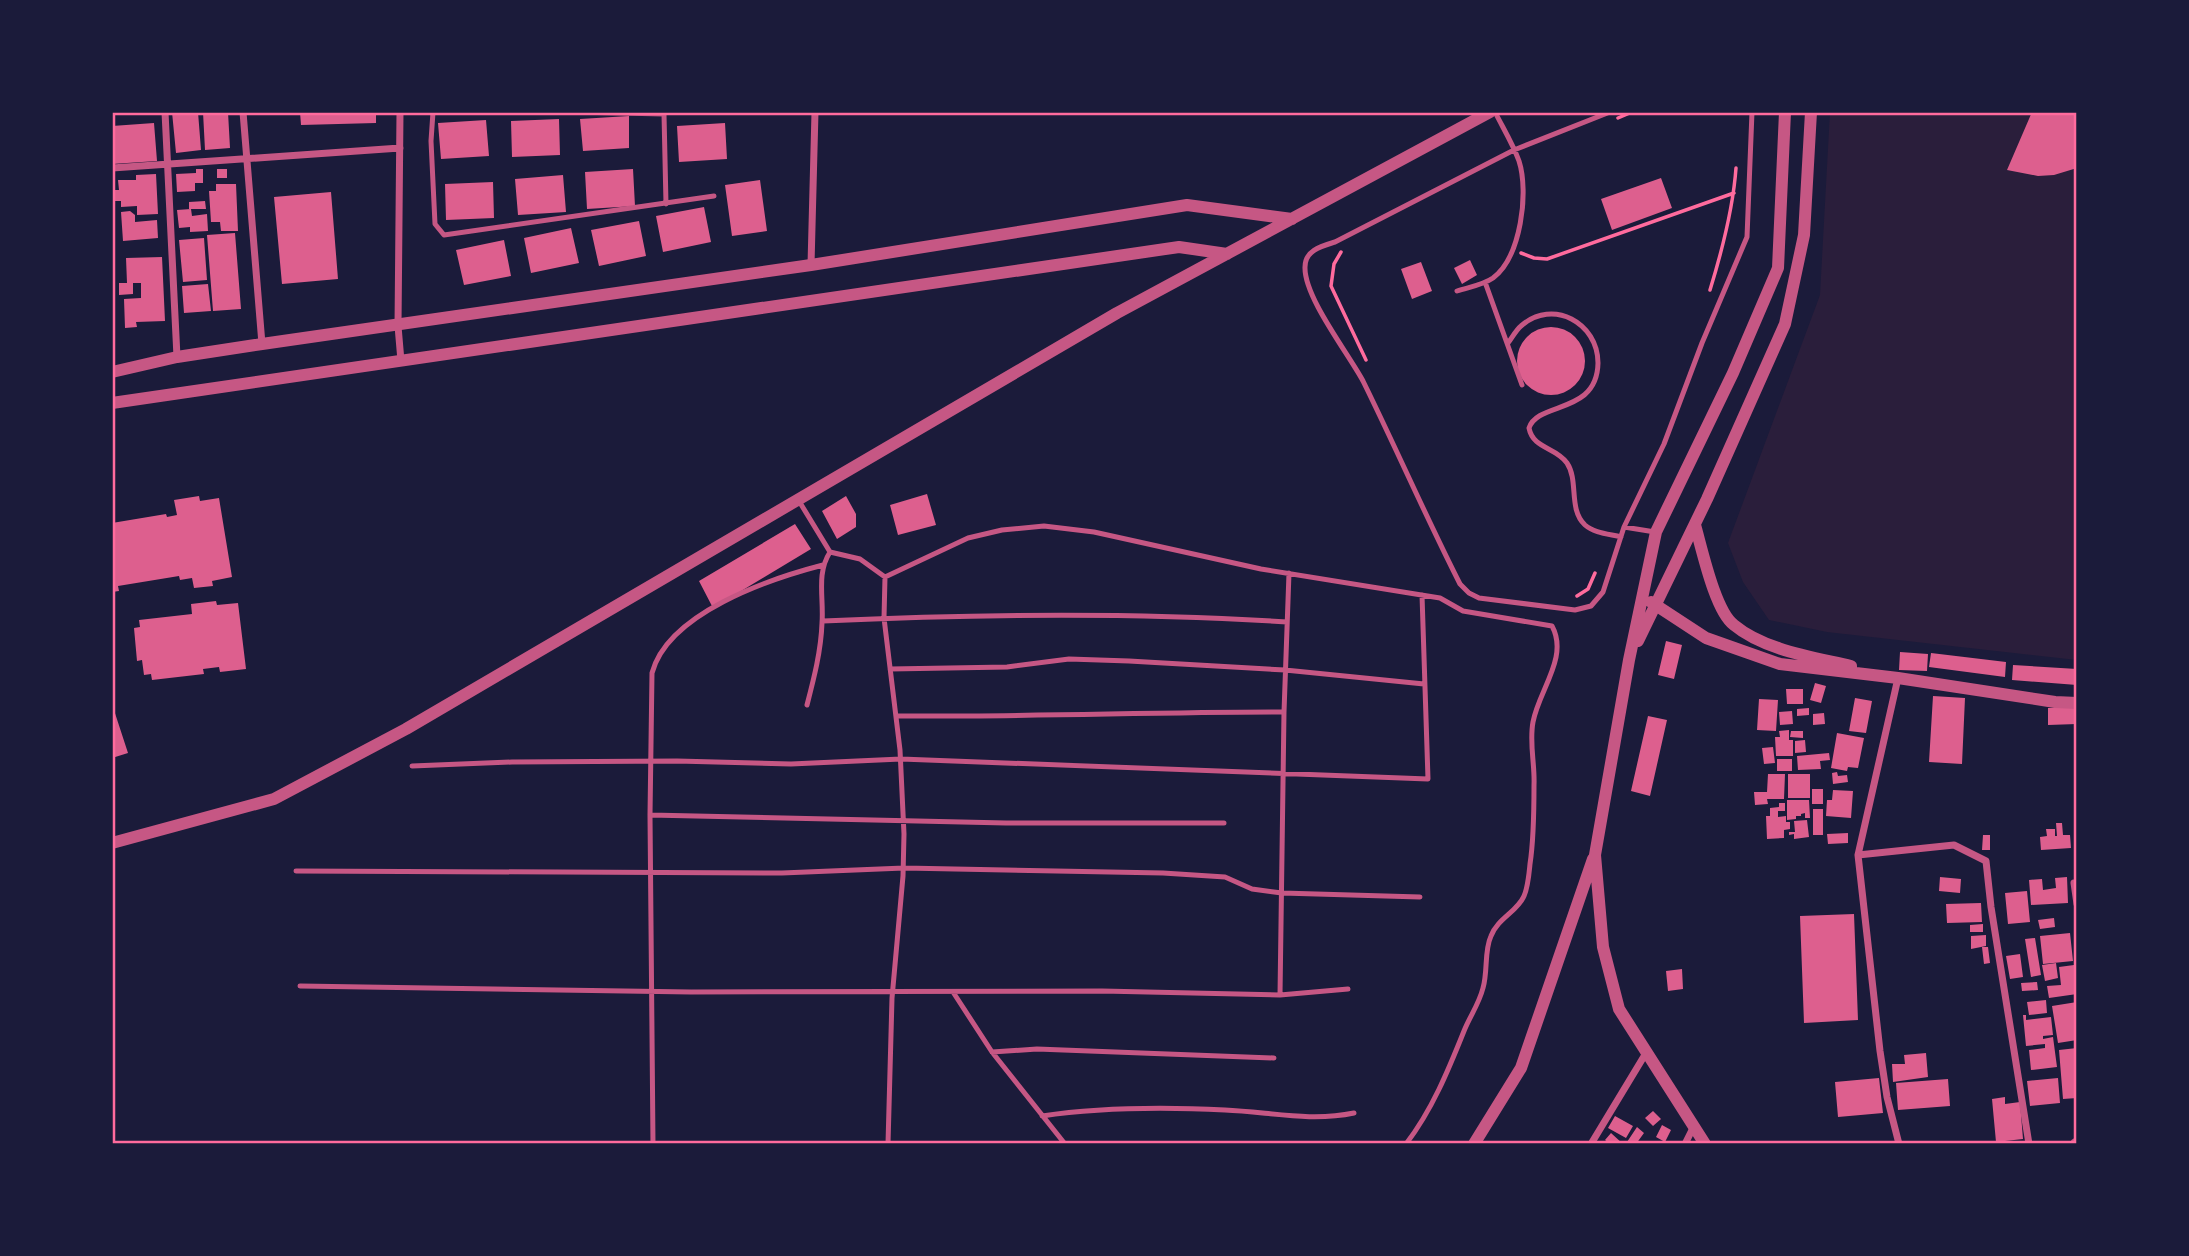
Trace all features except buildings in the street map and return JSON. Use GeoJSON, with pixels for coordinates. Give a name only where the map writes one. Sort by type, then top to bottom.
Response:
{"type":"FeatureCollection","features":[{"type":"Feature","properties":{"kind":"street"},"geometry":{"type":"LineString","coordinates":[[165,112],[177,357]]}},
{"type":"Feature","properties":{"kind":"street"},"geometry":{"type":"LineString","coordinates":[[243,112],[262,344]]}},
{"type":"Feature","properties":{"kind":"street"},"geometry":{"type":"LineString","coordinates":[[400,112],[398,326],[401,361]]}},
{"type":"Feature","properties":{"kind":"street"},"geometry":{"type":"LineString","coordinates":[[811,265],[815,112]]}},
{"type":"Feature","properties":{"kind":"street"},"geometry":{"type":"LineString","coordinates":[[112,843],[274,799],[406,729],[1117,313],[1492,112]]}},
{"type":"Feature","properties":{"kind":"street"},"geometry":{"type":"LineString","coordinates":[[1474,1144],[1521,1068],[1595,855],[1629,660],[1656,532],[1733,373],[1778,268],[1785,112]]}},
{"type":"Feature","properties":{"kind":"street"},"geometry":{"type":"LineString","coordinates":[[1629,660],[1695,526],[1785,324],[1804,235],[1811,112]]}},
{"type":"Feature","properties":{"kind":"street"},"geometry":{"type":"LineString","coordinates":[[112,168],[400,148]]}},
{"type":"Feature","properties":{"kind":"street"},"geometry":{"type":"LineString","coordinates":[[112,372],[177,357],[811,265],[1187,205],[1292,219]]}},
{"type":"Feature","properties":{"kind":"street"},"geometry":{"type":"LineString","coordinates":[[112,403],[1179,247],[1227,254]]}},
{"type":"Feature","properties":{"kind":"street"},"geometry":{"type":"LineString","coordinates":[[1695,526],[1716,597],[1732,625],[1774,646],[1898,678]]}},
{"type":"Feature","properties":{"kind":"street"},"geometry":{"type":"LineString","coordinates":[[1642,599],[1656,605],[1706,638],[1780,664],[2077,703]]}},
{"type":"Feature","properties":{"kind":"street"},"geometry":{"type":"LineString","coordinates":[[1898,678],[1858,855],[1880,1051],[1887,1097],[1899,1144]]}},
{"type":"Feature","properties":{"kind":"street"},"geometry":{"type":"LineString","coordinates":[[1858,855],[1954,845],[1986,861],[2029,1144]]}},
{"type":"Feature","properties":{"kind":"street"},"geometry":{"type":"LineString","coordinates":[[1595,855],[1603,947],[1619,1009],[1705,1144]]}},
{"type":"Feature","properties":{"kind":"street"},"geometry":{"type":"LineString","coordinates":[[2074,883],[2077,904]]}},
{"type":"Feature","properties":{"kind":"street"},"geometry":{"type":"LineString","coordinates":[[1591,1144],[1646,1053]]}},
{"type":"Feature","properties":{"kind":"street"},"geometry":{"type":"LineString","coordinates":[[1685,1144],[1694,1126]]}},
{"type":"Feature","properties":{"kind":"lane"},"geometry":{"type":"LineString","coordinates":[[433,112],[431,141],[435,224],[444,235],[714,196]]}},
{"type":"Feature","properties":{"kind":"lane"},"geometry":{"type":"LineString","coordinates":[[575,112],[664,114],[666,204]]}},
{"type":"Feature","properties":{"kind":"lane"},"geometry":{"type":"LineString","coordinates":[[1457,291],[1485,282],[1505,265],[1521,220],[1524,198],[1522,176],[1514,150],[1492,112]]}},
{"type":"Feature","properties":{"kind":"lane"},"geometry":{"type":"LineString","coordinates":[[1610,112],[1514,150],[1335,242],[1313,250],[1307,257],[1305,270],[1314,298],[1363,382],[1437,539],[1464,589],[1479,598],[1584,609],[1603,592],[1624,527],[1664,444],[1702,343],[1747,237],[1752,112]]}},
{"type":"Feature","properties":{"kind":"lane"},"geometry":{"type":"LineString","coordinates":[[1485,282],[1522,385]]}},
{"type":"Feature","properties":{"kind":"lane"},"geometry":{"type":"LineString","coordinates":[[1508,343],[1521,326],[1531,320],[1549,316],[1571,318],[1583,325],[1591,336],[1598,366],[1589,390],[1570,404],[1535,417],[1528,428],[1535,442],[1560,456],[1568,464],[1573,477],[1579,515],[1585,525],[1596,531],[1621,537]]}},
{"type":"Feature","properties":{"kind":"lane"},"geometry":{"type":"LineString","coordinates":[[798,499],[830,552],[860,559],[885,577]]}},
{"type":"Feature","properties":{"kind":"lane"},"geometry":{"type":"LineString","coordinates":[[885,577],[968,538],[1002,530],[1044,527],[1094,533],[1289,573],[1440,598],[1463,611],[1552,626],[1558,653],[1533,723],[1533,835],[1524,897],[1491,934],[1487,973],[1479,1002],[1443,1082],[1422,1122],[1406,1144]]}},
{"type":"Feature","properties":{"kind":"lane"},"geometry":{"type":"LineString","coordinates":[[1624,527],[1656,532]]}},
{"type":"Feature","properties":{"kind":"lane"},"geometry":{"type":"LineString","coordinates":[[807,705],[816,669],[823,621],[823,565],[830,552]]}},
{"type":"Feature","properties":{"kind":"lane"},"geometry":{"type":"LineString","coordinates":[[653,1144],[650,872],[652,673],[659,654],[672,636],[738,595],[793,573],[823,565]]}},
{"type":"Feature","properties":{"kind":"lane"},"geometry":{"type":"LineString","coordinates":[[1280,995],[1289,573]]}},
{"type":"Feature","properties":{"kind":"lane"},"geometry":{"type":"LineString","coordinates":[[885,577],[884,618],[897,716],[904,819],[904,868],[892,992],[888,1144]]}},
{"type":"Feature","properties":{"kind":"lane"},"geometry":{"type":"LineString","coordinates":[[412,766],[650,761],[791,764],[901,759],[1428,779],[1422,596]]}},
{"type":"Feature","properties":{"kind":"lane"},"geometry":{"type":"LineString","coordinates":[[823,621],[1111,614],[1287,621]]}},
{"type":"Feature","properties":{"kind":"lane"},"geometry":{"type":"LineString","coordinates":[[890,669],[1007,667],[1069,659],[1285,670],[1424,684]]}},
{"type":"Feature","properties":{"kind":"lane"},"geometry":{"type":"LineString","coordinates":[[897,716],[1284,712]]}},
{"type":"Feature","properties":{"kind":"lane"},"geometry":{"type":"LineString","coordinates":[[650,815],[1020,823],[1224,823]]}},
{"type":"Feature","properties":{"kind":"lane"},"geometry":{"type":"LineString","coordinates":[[296,871],[782,873],[904,868],[1213,876],[1225,877],[1252,889],[1282,893],[1420,897]]}},
{"type":"Feature","properties":{"kind":"lane"},"geometry":{"type":"LineString","coordinates":[[300,986],[652,992],[1102,991],[1280,995],[1348,989]]}},
{"type":"Feature","properties":{"kind":"lane"},"geometry":{"type":"LineString","coordinates":[[952,991],[992,1052],[1065,1144]]}},
{"type":"Feature","properties":{"kind":"lane"},"geometry":{"type":"LineString","coordinates":[[992,1052],[1038,1049],[1275,1058]]}},
{"type":"Feature","properties":{"kind":"lane"},"geometry":{"type":"LineString","coordinates":[[1042,1116],[1082,1110],[1121,1109],[1224,1110],[1306,1118],[1354,1113]]}},
{"type":"Feature","properties":{"kind":"path"},"geometry":{"type":"LineString","coordinates":[[1708,295],[1720,259],[1737,166]]}},
{"type":"Feature","properties":{"kind":"path"},"geometry":{"type":"LineString","coordinates":[[1511,249],[1534,258],[1546,259],[1734,192]]}},
{"type":"Feature","properties":{"kind":"path"},"geometry":{"type":"LineString","coordinates":[[1348,246],[1334,264],[1331,286],[1368,363]]}},
{"type":"Feature","properties":{"kind":"path"},"geometry":{"type":"LineString","coordinates":[[1573,598],[1588,589],[1598,567]]}},
{"type":"Feature","properties":{"kind":"shaded area"},"geometry":{"type":"Polygon","coordinates":[[[1830,112],[2077,112],[2077,660],[1827,632],[1769,620],[1743,582],[1728,543],[1820,295],[1830,112]]]}}]}
